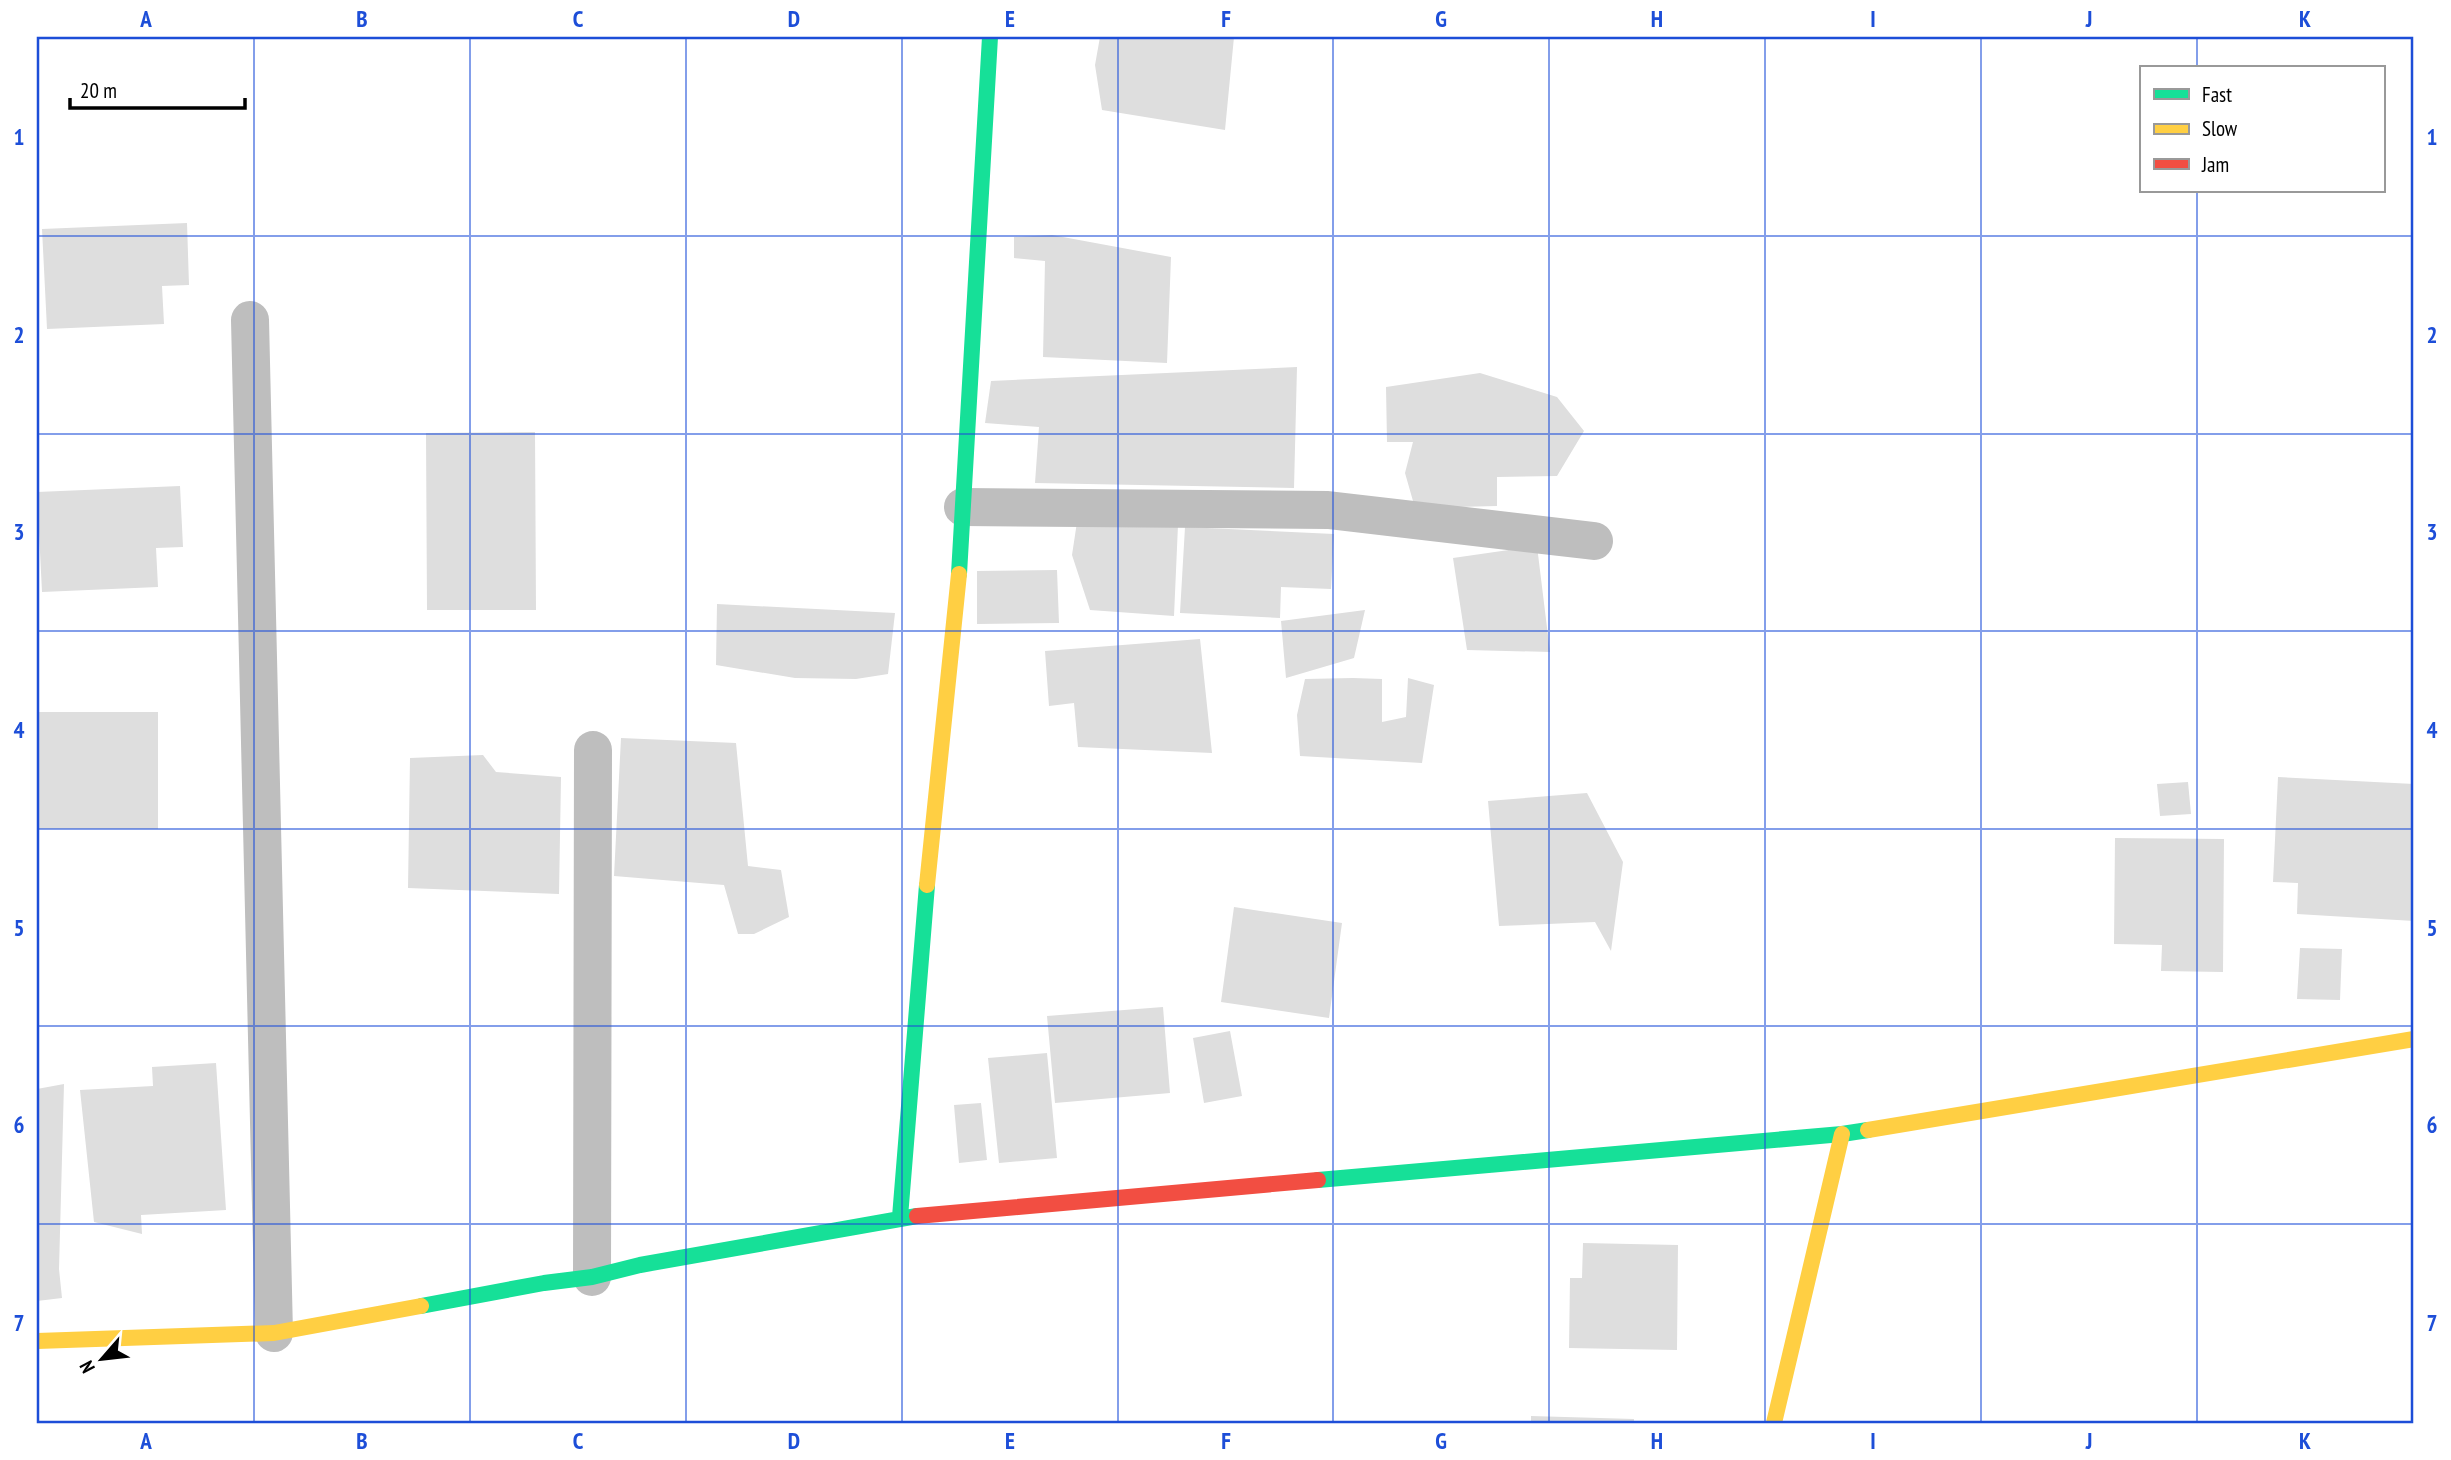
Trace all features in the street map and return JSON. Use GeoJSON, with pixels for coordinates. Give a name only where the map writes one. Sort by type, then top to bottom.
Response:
{"type":"FeatureCollection","features":[{"type":"Feature","properties":{"kind":"street"},"geometry":{"type":"LineString","coordinates":[[900,1217],[922,937],[963,507],[990,37]]}},
{"type":"Feature","properties":{"kind":"street"},"geometry":{"type":"LineString","coordinates":[[250,320],[274,1333]]}},
{"type":"Feature","properties":{"kind":"street"},"geometry":{"type":"LineString","coordinates":[[963,507],[1328,510],[1594,541]]}},
{"type":"Feature","properties":{"kind":"street"},"geometry":{"type":"LineString","coordinates":[[592,1277],[593,750]]}},
{"type":"Feature","properties":{"kind":"street"},"geometry":{"type":"LineString","coordinates":[[37,1341],[274,1333],[544,1283],[592,1277],[640,1265],[900,1217],[1842,1134],[2414,1039]]}},
{"type":"Feature","properties":{"kind":"street"},"geometry":{"type":"LineString","coordinates":[[1774,1423],[1842,1134]]}},
{"type":"Feature","properties":{"kind":"building"},"geometry":{"type":"Polygon","coordinates":[[[1100,37],[1234,37],[1225,130],[1102,110],[1095,65],[1100,37]]]}},
{"type":"Feature","properties":{"kind":"building"},"geometry":{"type":"Polygon","coordinates":[[[187,223],[189,285],[162,286],[164,324],[47,329],[42,229],[187,223]]]}},
{"type":"Feature","properties":{"kind":"building"},"geometry":{"type":"Polygon","coordinates":[[[1052,235],[1171,257],[1167,363],[1043,357],[1045,261],[1014,258],[1014,237],[1052,235]]]}},
{"type":"Feature","properties":{"kind":"building"},"geometry":{"type":"Polygon","coordinates":[[[1297,367],[1294,488],[1035,483],[1039,427],[985,423],[991,381],[1297,367]]]}},
{"type":"Feature","properties":{"kind":"building"},"geometry":{"type":"Polygon","coordinates":[[[1480,373],[1557,397],[1584,431],[1557,476],[1497,477],[1497,506],[1415,508],[1405,473],[1413,442],[1387,442],[1386,387],[1480,373]]]}},
{"type":"Feature","properties":{"kind":"building"},"geometry":{"type":"Polygon","coordinates":[[[535,432],[536,610],[427,610],[426,433],[535,432]]]}},
{"type":"Feature","properties":{"kind":"building"},"geometry":{"type":"Polygon","coordinates":[[[180,486],[183,547],[156,548],[158,587],[42,592],[37,492],[180,486]]]}},
{"type":"Feature","properties":{"kind":"building"},"geometry":{"type":"Polygon","coordinates":[[[1077,522],[1178,525],[1174,616],[1090,610],[1072,555],[1077,522]]]}},
{"type":"Feature","properties":{"kind":"building"},"geometry":{"type":"Polygon","coordinates":[[[1185,527],[1334,534],[1331,589],[1281,587],[1280,618],[1180,613],[1185,527]]]}},
{"type":"Feature","properties":{"kind":"building"},"geometry":{"type":"Polygon","coordinates":[[[1537,546],[1550,652],[1467,650],[1453,558],[1537,546]]]}},
{"type":"Feature","properties":{"kind":"building"},"geometry":{"type":"Polygon","coordinates":[[[1057,570],[1059,623],[977,624],[977,571],[1057,570]]]}},
{"type":"Feature","properties":{"kind":"building"},"geometry":{"type":"Polygon","coordinates":[[[717,604],[895,613],[888,674],[856,679],[795,678],[716,665],[717,604]]]}},
{"type":"Feature","properties":{"kind":"building"},"geometry":{"type":"Polygon","coordinates":[[[1365,610],[1354,658],[1286,678],[1281,621],[1365,610]]]}},
{"type":"Feature","properties":{"kind":"building"},"geometry":{"type":"Polygon","coordinates":[[[1200,639],[1212,753],[1078,747],[1074,703],[1049,706],[1045,651],[1200,639]]]}},
{"type":"Feature","properties":{"kind":"building"},"geometry":{"type":"Polygon","coordinates":[[[1408,678],[1434,685],[1422,763],[1300,756],[1297,715],[1305,679],[1382,679],[1382,722],[1406,717],[1408,678]]]}},
{"type":"Feature","properties":{"kind":"building"},"geometry":{"type":"Polygon","coordinates":[[[39,712],[158,712],[158,829],[39,829],[39,712]]]}},
{"type":"Feature","properties":{"kind":"building"},"geometry":{"type":"Polygon","coordinates":[[[621,738],[736,743],[748,866],[781,870],[789,917],[754,934],[738,934],[724,885],[614,876],[621,738]]]}},
{"type":"Feature","properties":{"kind":"building"},"geometry":{"type":"Polygon","coordinates":[[[483,755],[496,772],[561,777],[559,894],[408,888],[410,758],[483,755]]]}},
{"type":"Feature","properties":{"kind":"building"},"geometry":{"type":"Polygon","coordinates":[[[2278,777],[2414,784],[2414,921],[2297,914],[2298,883],[2273,882],[2278,777]]]}},
{"type":"Feature","properties":{"kind":"building"},"geometry":{"type":"Polygon","coordinates":[[[2188,782],[2191,814],[2160,816],[2157,784],[2188,782]]]}},
{"type":"Feature","properties":{"kind":"building"},"geometry":{"type":"Polygon","coordinates":[[[1587,793],[1623,862],[1611,951],[1595,922],[1499,926],[1488,801],[1587,793]]]}},
{"type":"Feature","properties":{"kind":"building"},"geometry":{"type":"Polygon","coordinates":[[[2115,838],[2224,839],[2223,972],[2161,971],[2162,945],[2114,944],[2115,838]]]}},
{"type":"Feature","properties":{"kind":"building"},"geometry":{"type":"Polygon","coordinates":[[[1234,907],[1342,923],[1329,1018],[1221,1002],[1234,907]]]}},
{"type":"Feature","properties":{"kind":"building"},"geometry":{"type":"Polygon","coordinates":[[[2300,948],[2342,949],[2340,1000],[2297,999],[2300,948]]]}},
{"type":"Feature","properties":{"kind":"building"},"geometry":{"type":"Polygon","coordinates":[[[1163,1007],[1170,1093],[1055,1103],[1047,1016],[1163,1007]]]}},
{"type":"Feature","properties":{"kind":"building"},"geometry":{"type":"Polygon","coordinates":[[[1230,1031],[1242,1096],[1204,1103],[1193,1038],[1230,1031]]]}},
{"type":"Feature","properties":{"kind":"building"},"geometry":{"type":"Polygon","coordinates":[[[1047,1053],[1057,1158],[999,1163],[988,1058],[1047,1053]]]}},
{"type":"Feature","properties":{"kind":"building"},"geometry":{"type":"Polygon","coordinates":[[[216,1063],[226,1210],[141,1215],[142,1234],[94,1222],[80,1090],[153,1086],[152,1067],[216,1063]]]}},
{"type":"Feature","properties":{"kind":"building"},"geometry":{"type":"Polygon","coordinates":[[[64,1084],[59,1269],[62,1298],[37,1301],[37,1089],[64,1084]]]}},
{"type":"Feature","properties":{"kind":"building"},"geometry":{"type":"Polygon","coordinates":[[[981,1103],[987,1160],[959,1163],[954,1105],[981,1103]]]}},
{"type":"Feature","properties":{"kind":"building"},"geometry":{"type":"Polygon","coordinates":[[[1583,1243],[1678,1245],[1677,1350],[1569,1348],[1570,1278],[1582,1278],[1583,1243]]]}},
{"type":"Feature","properties":{"kind":"building"},"geometry":{"type":"Polygon","coordinates":[[[1531,1416],[1634,1419],[1634,1423],[1531,1423],[1531,1416]]]}},
{"type":"Feature","properties":{"kind":"traffic: fast"},"geometry":{"type":"LineString","coordinates":[[959,574],[990,37]]}},
{"type":"Feature","properties":{"kind":"traffic: fast"},"geometry":{"type":"LineString","coordinates":[[900,1217],[927,885]]}},
{"type":"Feature","properties":{"kind":"traffic: fast"},"geometry":{"type":"LineString","coordinates":[[1318,1180],[1868,1130]]}},
{"type":"Feature","properties":{"kind":"traffic: fast"},"geometry":{"type":"LineString","coordinates":[[421,1306],[917,1216]]}},
{"type":"Feature","properties":{"kind":"traffic: slow"},"geometry":{"type":"LineString","coordinates":[[927,885],[959,574]]}},
{"type":"Feature","properties":{"kind":"traffic: slow"},"geometry":{"type":"LineString","coordinates":[[1868,1130],[2414,1039]]}},
{"type":"Feature","properties":{"kind":"traffic: slow"},"geometry":{"type":"LineString","coordinates":[[1774,1423],[1842,1134]]}},
{"type":"Feature","properties":{"kind":"traffic: slow"},"geometry":{"type":"LineString","coordinates":[[37,1341],[274,1333],[421,1306]]}},
{"type":"Feature","properties":{"kind":"traffic: jam"},"geometry":{"type":"LineString","coordinates":[[917,1216],[1318,1180]]}}]}
